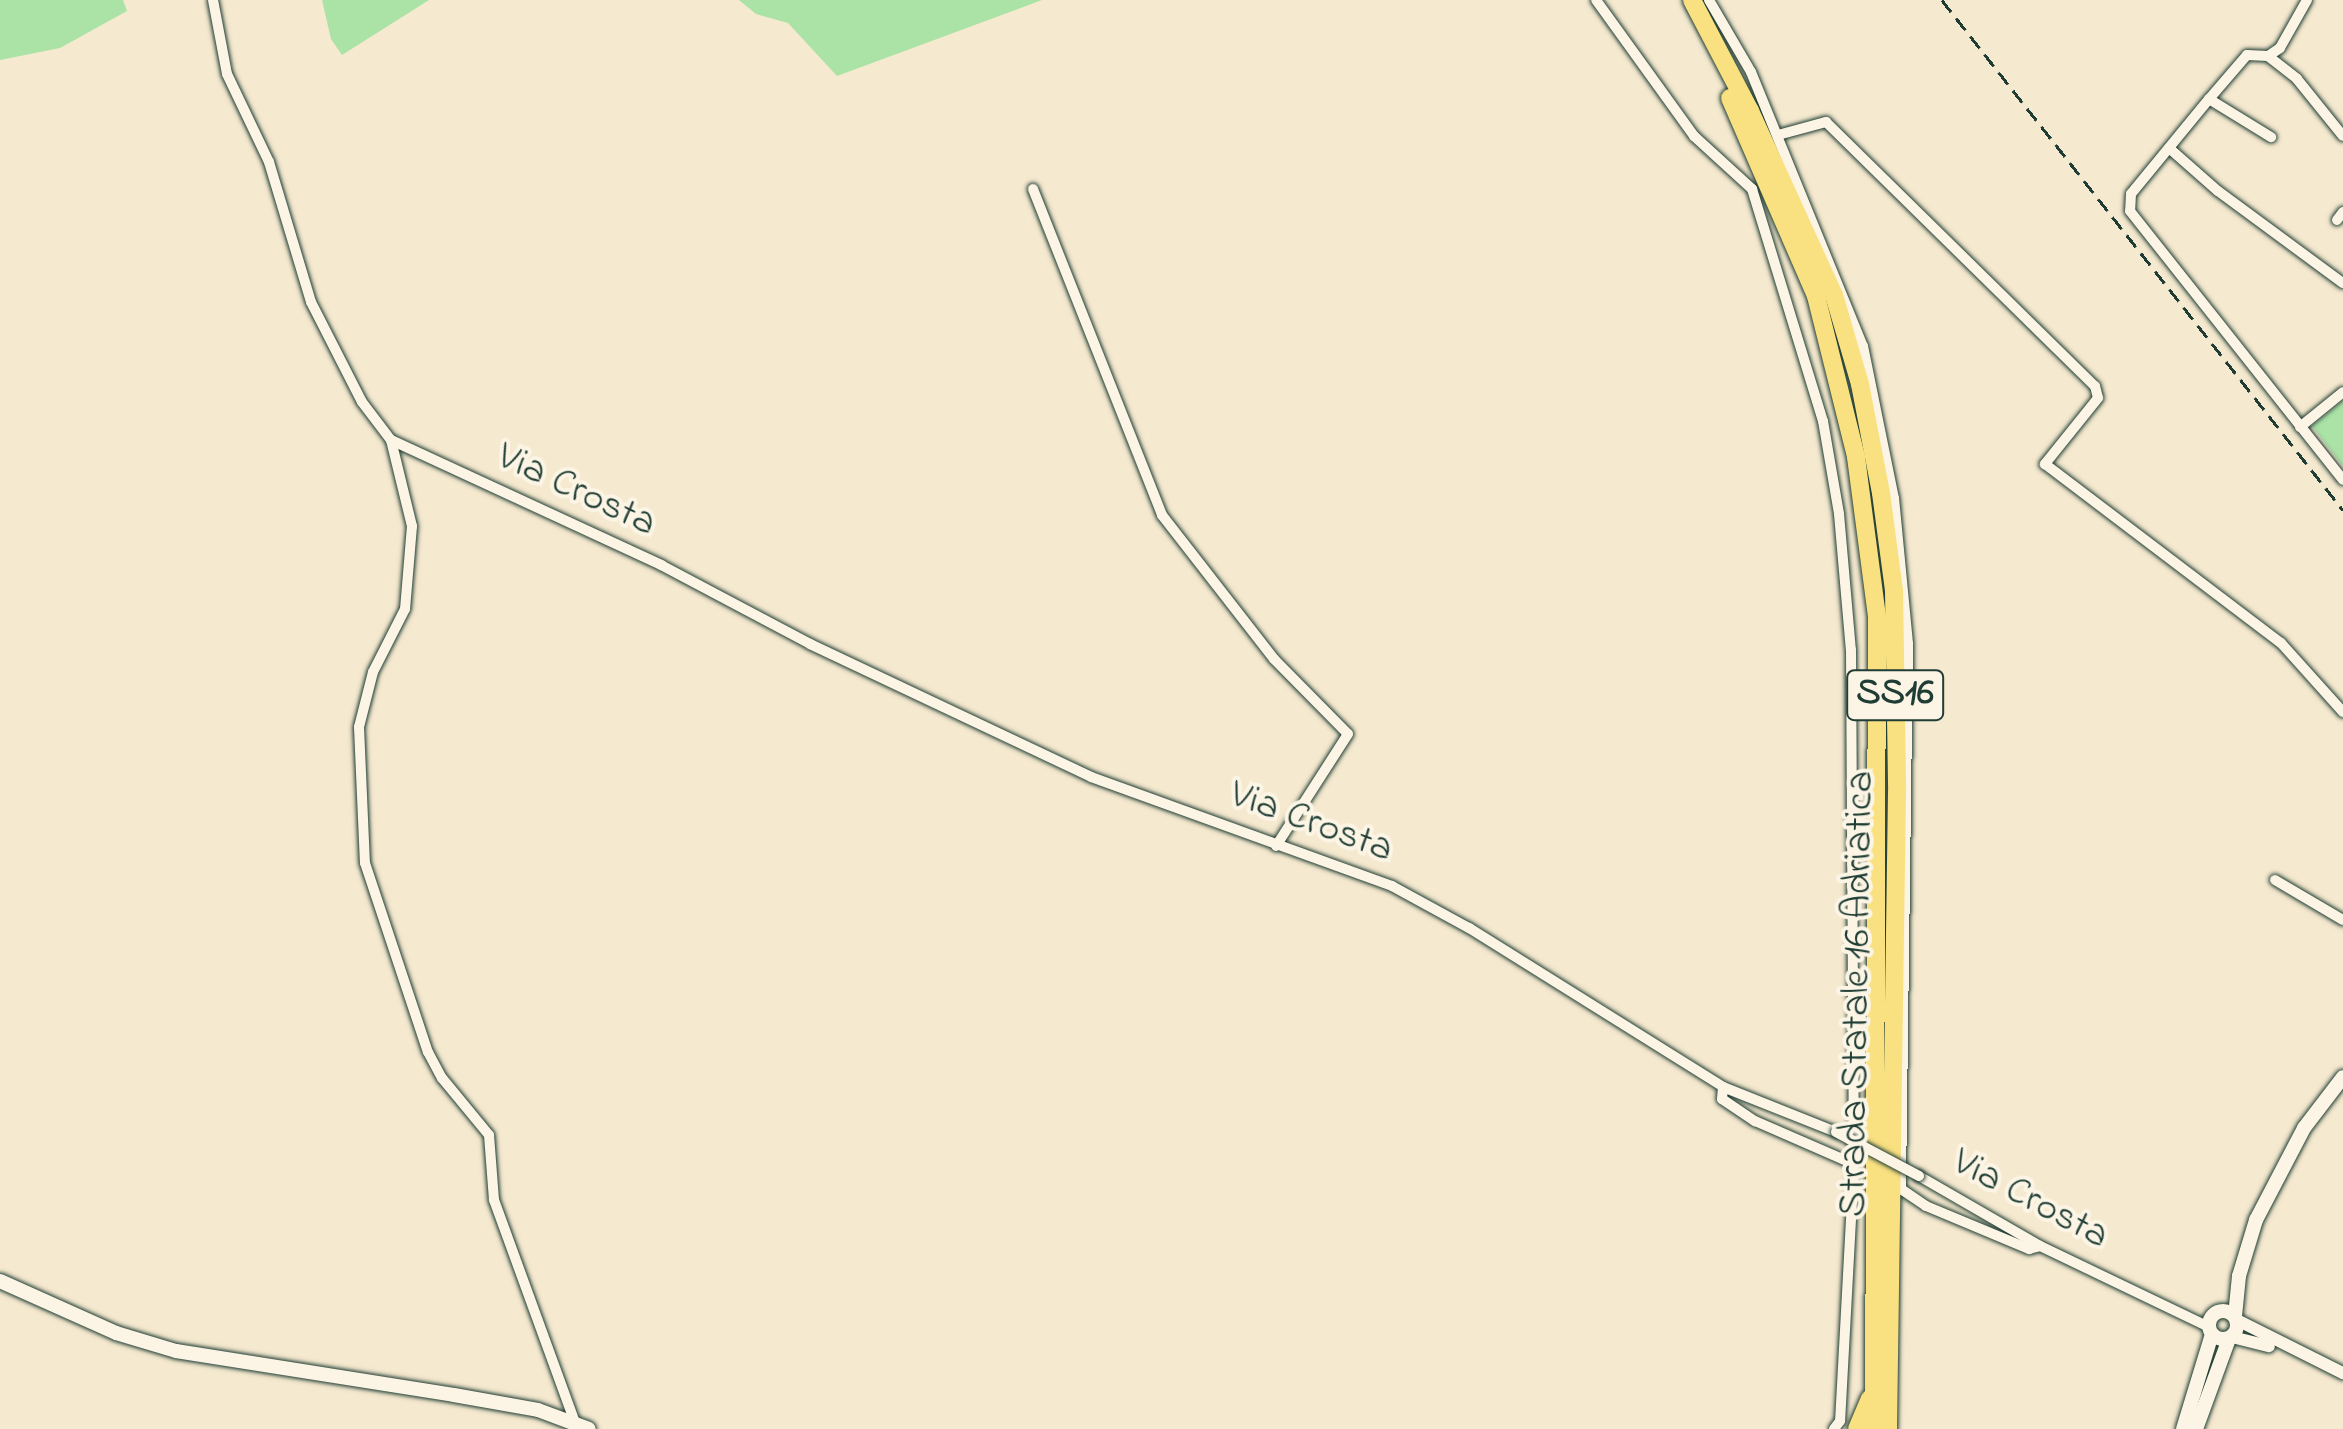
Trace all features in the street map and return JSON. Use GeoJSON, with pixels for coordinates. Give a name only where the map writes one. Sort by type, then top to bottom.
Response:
{"type":"FeatureCollection","features":[{"type":"Feature","properties":{"kind":"highway","name":"Strada Statale 16 Adriatica"},"geometry":{"type":"LineString","coordinates":[[1679,0],[1737,112],[1816,296],[1839,375],[1868,538],[1880,698],[1874,1429]]}},
{"type":"Feature","properties":{"kind":"highway","name":"Strada Statale 16 Adriatica"},"geometry":{"type":"LineString","coordinates":[[1692,0],[1750,112],[1834,295],[1860,384],[1884,513],[1894,591],[1897,792],[1888,1429]]}},
{"type":"Feature","properties":{"kind":"highway","name":"SS16"},"geometry":{"type":"LineString","coordinates":[[1857,1429],[1874,1390]]}},
{"type":"Feature","properties":{"kind":"main road"},"geometry":{"type":"LineString","coordinates":[[2183,1429],[2213,1322],[2239,1276],[2256,1220],[2304,1128],[2343,1077]]}},
{"type":"Feature","properties":{"kind":"main road"},"geometry":{"type":"LineString","coordinates":[[2196,1429],[2231,1338],[2239,1276]]}},
{"type":"Feature","properties":{"kind":"main road"},"geometry":{"type":"LineString","coordinates":[[0,1281],[116,1333],[176,1352],[454,1394],[538,1410],[580,1427]]}},
{"type":"Feature","properties":{"kind":"main road"},"geometry":{"type":"LineString","coordinates":[[2213,1322],[2236,1318]]}},
{"type":"Feature","properties":{"kind":"main road"},"geometry":{"type":"LineString","coordinates":[[2213,1322],[2231,1338]]}},
{"type":"Feature","properties":{"kind":"street"},"geometry":{"type":"LineString","coordinates":[[213,0],[227,74],[269,162],[311,302],[362,402],[391,440],[412,526],[405,609],[373,672],[359,727],[365,862],[428,1052],[442,1078],[490,1135],[494,1200],[580,1427]]}},
{"type":"Feature","properties":{"kind":"street"},"geometry":{"type":"LineString","coordinates":[[1596,0],[1694,136],[1752,189],[1822,420],[1839,514],[1851,650],[1854,1164],[1840,1421],[1834,1429]]}},
{"type":"Feature","properties":{"kind":"street"},"geometry":{"type":"LineString","coordinates":[[1709,0],[1751,72],[1863,346],[1894,498],[1908,644],[1901,1189],[1926,1206],[2028,1250],[2040,1246]]}},
{"type":"Feature","properties":{"kind":"street"},"geometry":{"type":"LineString","coordinates":[[2268,56],[2280,48],[2307,0]]}},
{"type":"Feature","properties":{"kind":"street"},"geometry":{"type":"LineString","coordinates":[[2343,136],[2297,79],[2268,56],[2247,55],[2131,194],[2130,210],[2343,480]]}},
{"type":"Feature","properties":{"kind":"street"},"geometry":{"type":"LineString","coordinates":[[2209,99],[2271,137]]}},
{"type":"Feature","properties":{"kind":"street"},"geometry":{"type":"LineString","coordinates":[[1778,135],[1826,122],[2095,386],[2098,398],[2044,464],[2281,643],[2343,712]]}},
{"type":"Feature","properties":{"kind":"street"},"geometry":{"type":"LineString","coordinates":[[2169,148],[2218,191],[2343,284]]}},
{"type":"Feature","properties":{"kind":"street"},"geometry":{"type":"LineString","coordinates":[[1033,189],[1162,514],[1274,659],[1348,734],[1276,846]]}},
{"type":"Feature","properties":{"kind":"street"},"geometry":{"type":"LineString","coordinates":[[2300,426],[2343,392]]}},
{"type":"Feature","properties":{"kind":"street","name":"Via Crosta"},"geometry":{"type":"LineString","coordinates":[[391,440],[661,565],[810,644],[1091,777],[1392,886],[1469,928],[1723,1087],[1836,1132],[2040,1246],[2184,1314],[2213,1322]]}},
{"type":"Feature","properties":{"kind":"street"},"geometry":{"type":"LineString","coordinates":[[2274,880],[2343,920]]}},
{"type":"Feature","properties":{"kind":"street"},"geometry":{"type":"LineString","coordinates":[[1723,1087],[1722,1099],[1755,1120],[1854,1164]]}},
{"type":"Feature","properties":{"kind":"street"},"geometry":{"type":"LineString","coordinates":[[2236,1318],[2301,1355],[2343,1373]]}},
{"type":"Feature","properties":{"kind":"street"},"geometry":{"type":"LineString","coordinates":[[2231,1338],[2301,1355]]}},
{"type":"Feature","properties":{"kind":"green space"},"geometry":{"type":"Polygon","coordinates":[[[0,0],[123,0],[127,11],[60,48],[0,60],[0,0]]]}},
{"type":"Feature","properties":{"kind":"green space"},"geometry":{"type":"Polygon","coordinates":[[[322,0],[429,0],[342,55],[331,39],[322,0]]]}},
{"type":"Feature","properties":{"kind":"green space"},"geometry":{"type":"Polygon","coordinates":[[[739,0],[1042,0],[837,76],[788,23],[756,14],[739,0]]]}},
{"type":"Feature","properties":{"kind":"green space"},"geometry":{"type":"Polygon","coordinates":[[[2343,401],[2343,466],[2312,426],[2343,401]]]}},
{"type":"Feature","properties":{"kind":"railway"},"geometry":{"type":"LineString","coordinates":[[1942,0],[2343,510]]}}]}
